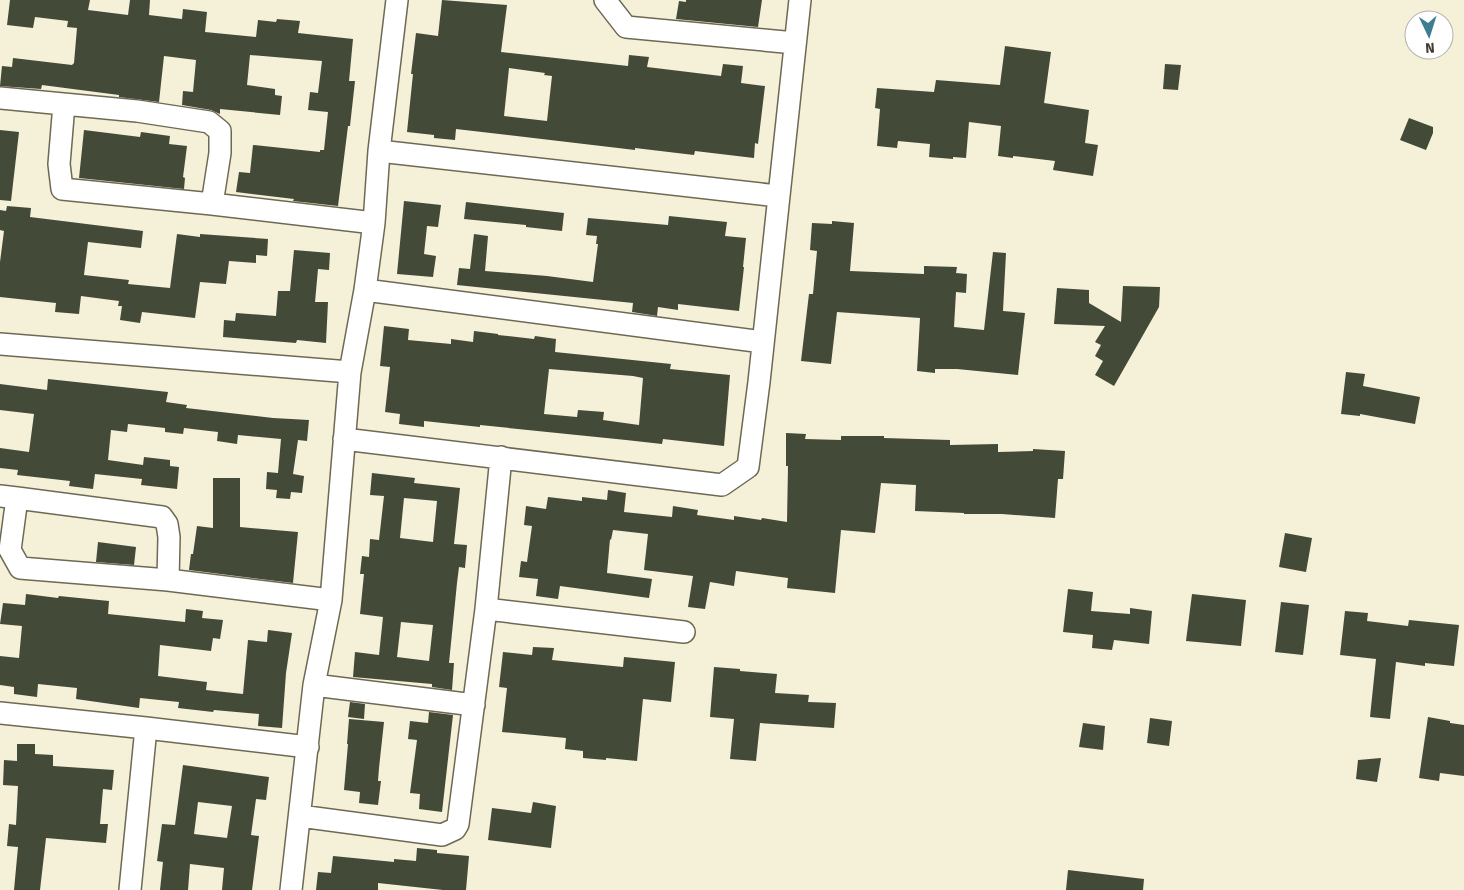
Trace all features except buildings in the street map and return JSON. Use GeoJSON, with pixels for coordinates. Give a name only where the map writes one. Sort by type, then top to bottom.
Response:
{"type":"FeatureCollection","features":[{"type":"Feature","properties":{"kind":"street"},"geometry":{"type":"LineString","coordinates":[[291,890],[314,685],[331,600],[350,372],[365,290],[374,223],[379,151],[397,0]]}},
{"type":"Feature","properties":{"kind":"street"},"geometry":{"type":"LineString","coordinates":[[605,0],[626,27],[795,43]]}},
{"type":"Feature","properties":{"kind":"street"},"geometry":{"type":"LineString","coordinates":[[344,439],[722,485],[748,467],[800,0]]}},
{"type":"Feature","properties":{"kind":"street"},"geometry":{"type":"LineString","coordinates":[[0,98],[137,111],[209,122],[220,131],[220,153],[212,204]]}},
{"type":"Feature","properties":{"kind":"street"},"geometry":{"type":"LineString","coordinates":[[64,104],[58,164],[62,189],[374,223]]}},
{"type":"Feature","properties":{"kind":"street"},"geometry":{"type":"LineString","coordinates":[[379,151],[778,196]]}},
{"type":"Feature","properties":{"kind":"street"},"geometry":{"type":"LineString","coordinates":[[365,290],[763,342]]}},
{"type":"Feature","properties":{"kind":"street"},"geometry":{"type":"LineString","coordinates":[[0,344],[350,372]]}},
{"type":"Feature","properties":{"kind":"street"},"geometry":{"type":"LineString","coordinates":[[300,816],[442,835],[455,829],[458,824],[486,609],[502,457]]}},
{"type":"Feature","properties":{"kind":"street"},"geometry":{"type":"LineString","coordinates":[[168,580],[169,537],[167,524],[162,517],[9,497],[10,550],[20,568],[168,580],[331,600]]}},
{"type":"Feature","properties":{"kind":"street"},"geometry":{"type":"LineString","coordinates":[[486,609],[684,632]]}},
{"type":"Feature","properties":{"kind":"street"},"geometry":{"type":"LineString","coordinates":[[314,685],[474,705]]}},
{"type":"Feature","properties":{"kind":"street"},"geometry":{"type":"LineString","coordinates":[[0,713],[308,747]]}},
{"type":"Feature","properties":{"kind":"street"},"geometry":{"type":"LineString","coordinates":[[130,890],[146,728]]}}]}
